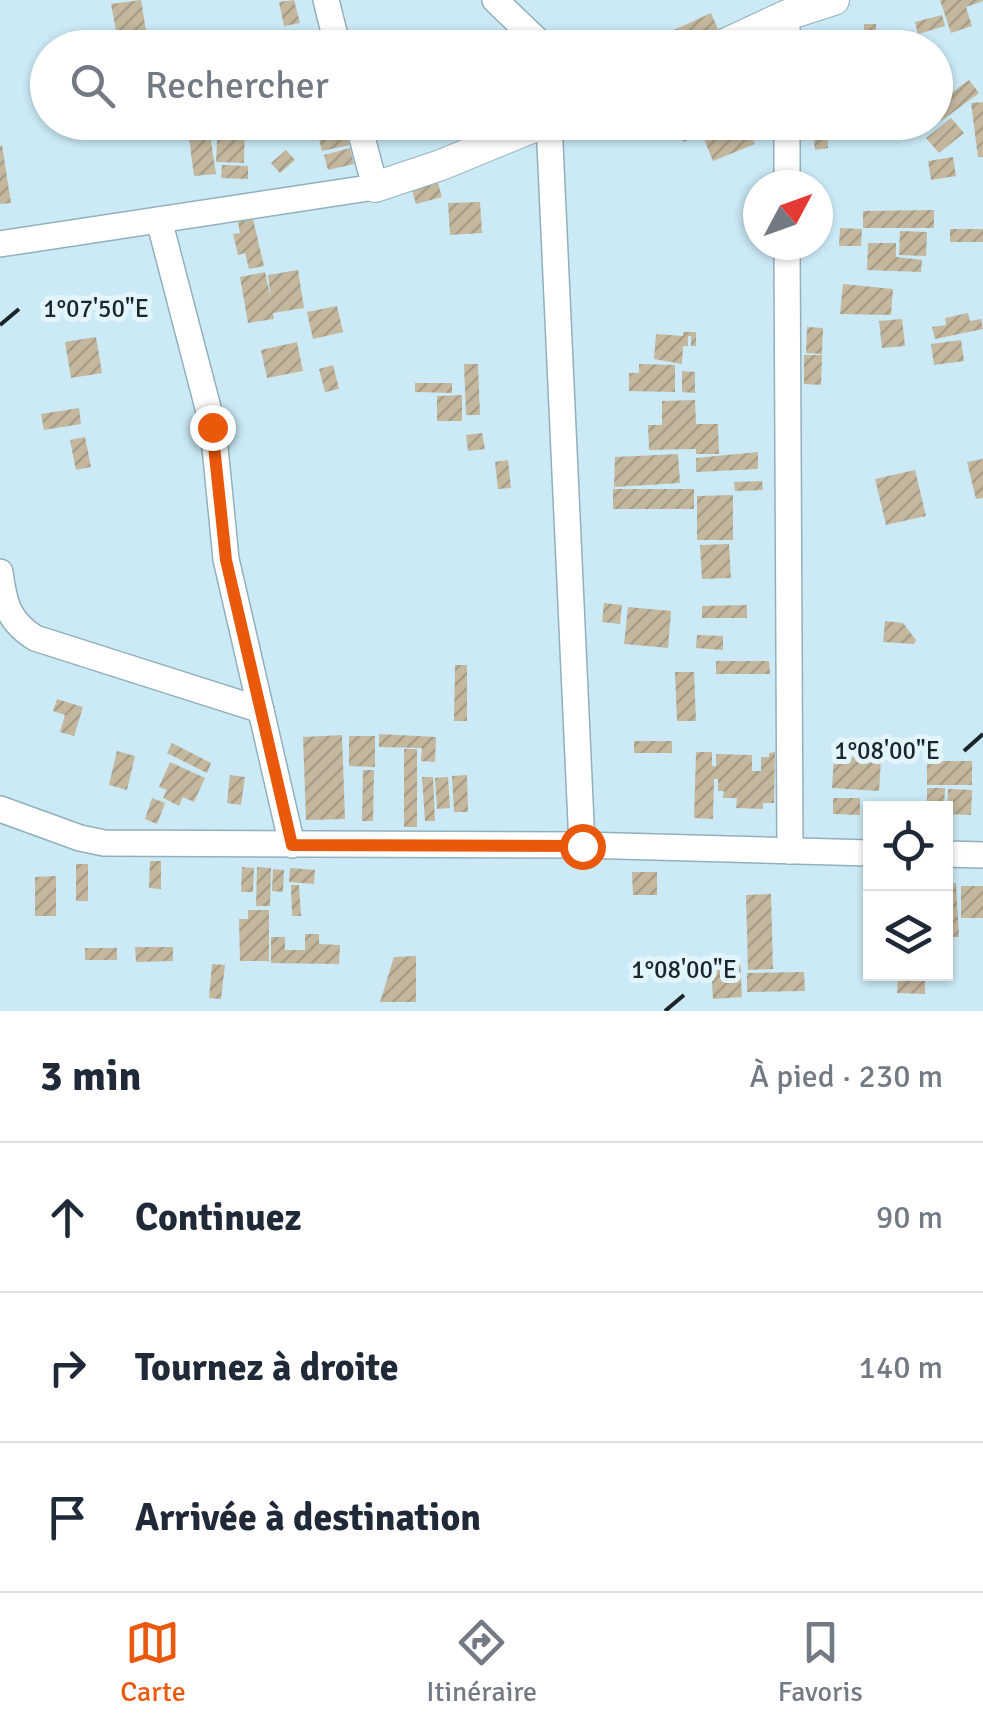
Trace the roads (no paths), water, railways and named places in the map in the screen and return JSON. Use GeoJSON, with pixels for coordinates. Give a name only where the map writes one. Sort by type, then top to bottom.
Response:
{"type":"FeatureCollection","features":[{"type":"Feature","properties":{"kind":"street"},"geometry":{"type":"LineString","coordinates":[[326,0],[334,30]]}},
{"type":"Feature","properties":{"kind":"street"},"geometry":{"type":"LineString","coordinates":[[495,0],[526,30]]}},
{"type":"Feature","properties":{"kind":"street"},"geometry":{"type":"LineString","coordinates":[[755,30],[834,0]]}},
{"type":"Feature","properties":{"kind":"street"},"geometry":{"type":"LineString","coordinates":[[787,15],[787,30]]}},
{"type":"Feature","properties":{"kind":"street"},"geometry":{"type":"LineString","coordinates":[[363,140],[375,187]]}},
{"type":"Feature","properties":{"kind":"street"},"geometry":{"type":"LineString","coordinates":[[0,244],[375,187],[504,140]]}},
{"type":"Feature","properties":{"kind":"street"},"geometry":{"type":"LineString","coordinates":[[549,140],[582,846]]}},
{"type":"Feature","properties":{"kind":"street"},"geometry":{"type":"LineString","coordinates":[[787,140],[787,170]]}},
{"type":"Feature","properties":{"kind":"street"},"geometry":{"type":"LineString","coordinates":[[159,220],[210,415],[226,560],[292,845]]}},
{"type":"Feature","properties":{"kind":"street"},"geometry":{"type":"LineString","coordinates":[[788,260],[790,851]]}},
{"type":"Feature","properties":{"kind":"street"},"geometry":{"type":"LineString","coordinates":[[0,572],[11,618],[35,638],[261,710]]}},
{"type":"Feature","properties":{"kind":"street"},"geometry":{"type":"LineString","coordinates":[[0,809],[104,843],[863,852]]}},
{"type":"Feature","properties":{"kind":"street"},"geometry":{"type":"LineString","coordinates":[[953,854],[983,855]]}}]}
